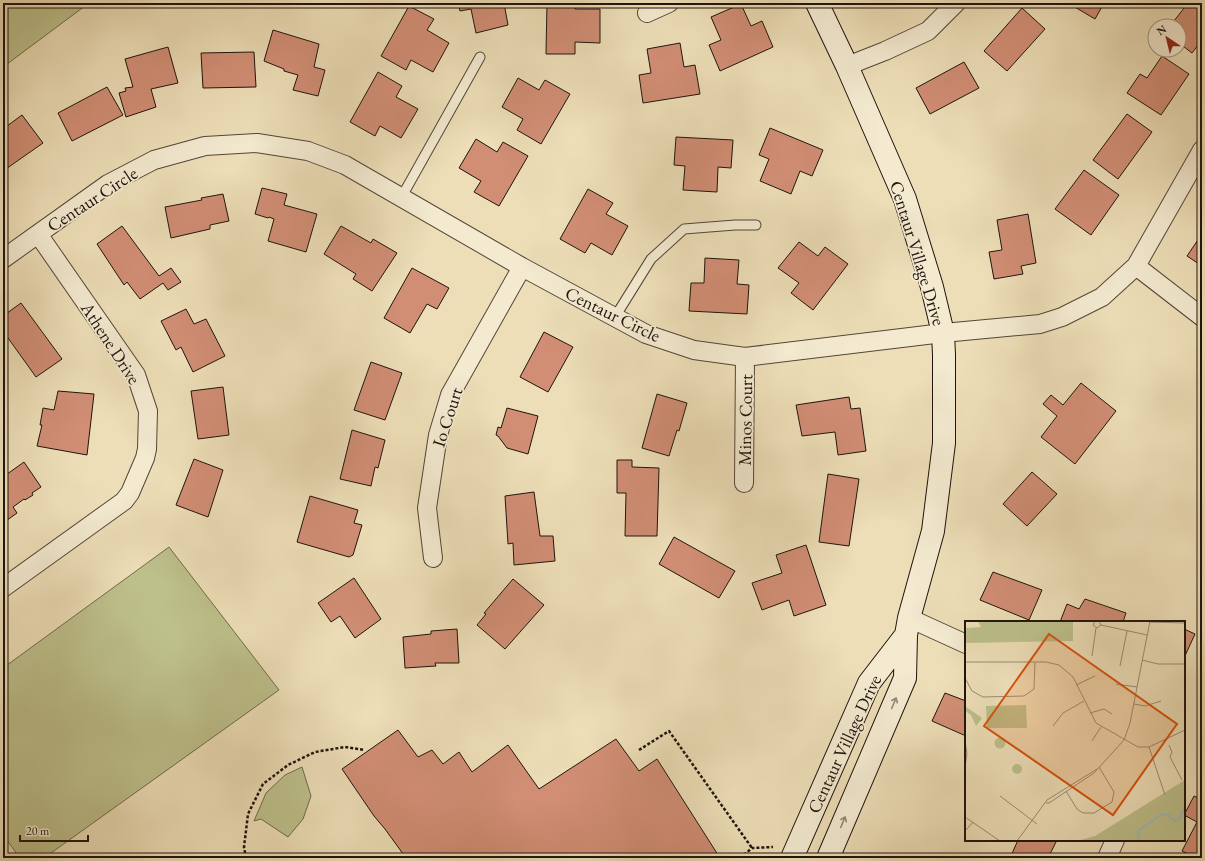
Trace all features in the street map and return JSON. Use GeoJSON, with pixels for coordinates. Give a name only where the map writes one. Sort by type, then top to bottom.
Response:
{"type":"FeatureCollection","features":[{"type":"Feature","properties":{"kind":"street"},"geometry":{"type":"LineString","coordinates":[[647,13],[669,3]]}},
{"type":"Feature","properties":{"kind":"street","name":"Centaur Village Drive"},"geometry":{"type":"LineString","coordinates":[[817,3],[847,66],[905,199],[932,287],[943,333],[944,355],[943,451],[933,531],[908,626],[905,678],[828,858]]}},
{"type":"Feature","properties":{"kind":"street"},"geometry":{"type":"LineString","coordinates":[[847,66],[885,52],[928,31],[956,3]]}},
{"type":"Feature","properties":{"kind":"street","name":"Centaur Circle"},"geometry":{"type":"LineString","coordinates":[[3,259],[108,184],[154,160],[204,146],[257,143],[308,151],[345,165],[522,267],[646,334],[694,350],[745,357],[943,333],[1040,324],[1062,317],[1102,297],[1136,266],[1202,150]]}},
{"type":"Feature","properties":{"kind":"street","name":"Athene Drive"},"geometry":{"type":"LineString","coordinates":[[3,588],[124,501],[130,493],[145,458],[147,449],[148,411],[136,375],[38,234]]}},
{"type":"Feature","properties":{"kind":"street"},"geometry":{"type":"LineString","coordinates":[[1136,266],[1202,317]]}},
{"type":"Feature","properties":{"kind":"street","name":"Io Court"},"geometry":{"type":"LineString","coordinates":[[433,558],[428,508],[438,435],[450,395],[522,267]]}},
{"type":"Feature","properties":{"kind":"street","name":"Minos Court"},"geometry":{"type":"LineString","coordinates":[[744,483],[745,357]]}},
{"type":"Feature","properties":{"kind":"street"},"geometry":{"type":"LineString","coordinates":[[908,626],[965,644]]}},
{"type":"Feature","properties":{"kind":"street","name":"Centaur Village Drive"},"geometry":{"type":"LineString","coordinates":[[795,852],[869,683],[908,626]]}},
{"type":"Feature","properties":{"kind":"street"},"geometry":{"type":"LineString","coordinates":[[1107,858],[1116,841]]}},
{"type":"Feature","properties":{"kind":"lane"},"geometry":{"type":"LineString","coordinates":[[401,198],[480,57]]}},
{"type":"Feature","properties":{"kind":"lane"},"geometry":{"type":"LineString","coordinates":[[614,317],[651,259],[684,229],[756,225]]}},
{"type":"Feature","properties":{"kind":"path"},"geometry":{"type":"LineString","coordinates":[[639,750],[668,731],[752,848]]}},
{"type":"Feature","properties":{"kind":"path"},"geometry":{"type":"LineString","coordinates":[[246,858],[244,847],[248,814],[263,784],[288,765],[315,752],[345,747],[365,750]]}},
{"type":"Feature","properties":{"kind":"path"},"geometry":{"type":"LineString","coordinates":[[740,858],[752,848],[795,852]]}},
{"type":"Feature","properties":{"kind":"green space"},"geometry":{"type":"Polygon","coordinates":[[[3,3],[89,3],[3,67],[3,3]]]}},
{"type":"Feature","properties":{"kind":"green space"},"geometry":{"type":"Polygon","coordinates":[[[169,547],[279,690],[44,858],[20,858],[3,835],[3,668],[169,547]]]}},
{"type":"Feature","properties":{"kind":"green space"},"geometry":{"type":"Polygon","coordinates":[[[302,767],[311,796],[303,819],[288,837],[261,819],[254,821],[266,793],[285,775],[302,767]]]}},
{"type":"Feature","properties":{"kind":"building"},"geometry":{"type":"Polygon","coordinates":[[[458,3],[504,3],[508,25],[476,33],[471,9],[460,11],[458,3]]]}},
{"type":"Feature","properties":{"kind":"building"},"geometry":{"type":"Polygon","coordinates":[[[547,3],[575,3],[575,9],[600,9],[600,43],[575,42],[575,54],[546,54],[547,3]]]}},
{"type":"Feature","properties":{"kind":"building"},"geometry":{"type":"Polygon","coordinates":[[[1068,3],[1104,3],[1095,19],[1068,3]]]}},
{"type":"Feature","properties":{"kind":"building"},"geometry":{"type":"Polygon","coordinates":[[[1188,3],[1202,3],[1202,40],[1192,53],[1187,49],[1187,18],[1176,18],[1188,3]]]}},
{"type":"Feature","properties":{"kind":"building"},"geometry":{"type":"Polygon","coordinates":[[[741,4],[751,26],[762,21],[773,47],[720,71],[709,45],[721,40],[711,17],[741,4]]]}},
{"type":"Feature","properties":{"kind":"building"},"geometry":{"type":"Polygon","coordinates":[[[409,6],[434,19],[427,30],[449,43],[433,72],[411,60],[406,70],[381,56],[409,6]]]}},
{"type":"Feature","properties":{"kind":"building"},"geometry":{"type":"Polygon","coordinates":[[[1022,8],[1045,29],[1007,71],[984,51],[1022,8]]]}},
{"type":"Feature","properties":{"kind":"building"},"geometry":{"type":"Polygon","coordinates":[[[273,30],[319,44],[314,67],[325,70],[318,96],[293,90],[298,75],[284,71],[284,69],[264,61],[273,30]]]}},
{"type":"Feature","properties":{"kind":"building"},"geometry":{"type":"Polygon","coordinates":[[[680,43],[684,67],[695,65],[700,94],[643,103],[639,75],[651,73],[647,49],[680,43]]]}},
{"type":"Feature","properties":{"kind":"building"},"geometry":{"type":"Polygon","coordinates":[[[168,47],[178,83],[151,89],[156,107],[126,117],[119,93],[126,91],[125,88],[133,87],[125,59],[168,47]]]}},
{"type":"Feature","properties":{"kind":"building"},"geometry":{"type":"Polygon","coordinates":[[[254,52],[256,87],[203,88],[201,53],[254,52]]]}},
{"type":"Feature","properties":{"kind":"building"},"geometry":{"type":"Polygon","coordinates":[[[1161,58],[1165,58],[1189,74],[1161,115],[1127,93],[1140,74],[1147,78],[1161,58]]]}},
{"type":"Feature","properties":{"kind":"building"},"geometry":{"type":"Polygon","coordinates":[[[964,62],[979,88],[930,114],[916,88],[964,62]]]}},
{"type":"Feature","properties":{"kind":"building"},"geometry":{"type":"Polygon","coordinates":[[[378,72],[402,86],[396,97],[418,109],[401,138],[380,126],[375,136],[350,122],[378,72]]]}},
{"type":"Feature","properties":{"kind":"building"},"geometry":{"type":"Polygon","coordinates":[[[518,78],[539,90],[545,80],[570,94],[541,144],[517,130],[523,119],[502,107],[518,78]]]}},
{"type":"Feature","properties":{"kind":"building"},"geometry":{"type":"Polygon","coordinates":[[[107,87],[123,115],[72,141],[58,113],[107,87]]]}},
{"type":"Feature","properties":{"kind":"building"},"geometry":{"type":"Polygon","coordinates":[[[1127,114],[1152,132],[1118,179],[1093,160],[1127,114]]]}},
{"type":"Feature","properties":{"kind":"building"},"geometry":{"type":"Polygon","coordinates":[[[22,115],[43,143],[3,171],[3,129],[22,115]]]}},
{"type":"Feature","properties":{"kind":"building"},"geometry":{"type":"Polygon","coordinates":[[[770,128],[823,150],[812,176],[800,171],[791,194],[760,181],[769,159],[759,155],[770,128]]]}},
{"type":"Feature","properties":{"kind":"building"},"geometry":{"type":"Polygon","coordinates":[[[676,137],[733,140],[731,168],[718,167],[717,192],[683,190],[685,166],[674,165],[676,137]]]}},
{"type":"Feature","properties":{"kind":"building"},"geometry":{"type":"Polygon","coordinates":[[[476,139],[497,152],[503,142],[528,156],[499,206],[474,192],[481,181],[459,168],[476,139]]]}},
{"type":"Feature","properties":{"kind":"building"},"geometry":{"type":"Polygon","coordinates":[[[1084,170],[1119,195],[1091,235],[1055,209],[1084,170]]]}},
{"type":"Feature","properties":{"kind":"building"},"geometry":{"type":"Polygon","coordinates":[[[262,188],[287,194],[284,205],[317,214],[306,252],[268,241],[274,219],[255,214],[262,188]]]}},
{"type":"Feature","properties":{"kind":"building"},"geometry":{"type":"Polygon","coordinates":[[[588,189],[613,203],[606,214],[628,226],[612,255],[591,243],[585,253],[560,239],[588,189]]]}},
{"type":"Feature","properties":{"kind":"building"},"geometry":{"type":"Polygon","coordinates":[[[223,194],[229,221],[210,225],[210,229],[171,238],[165,207],[202,200],[201,198],[223,194]]]}},
{"type":"Feature","properties":{"kind":"building"},"geometry":{"type":"Polygon","coordinates":[[[1028,214],[1036,263],[1021,266],[1023,274],[994,279],[989,252],[1002,250],[997,220],[1028,214]]]}},
{"type":"Feature","properties":{"kind":"building"},"geometry":{"type":"Polygon","coordinates":[[[122,226],[159,276],[171,268],[181,282],[168,290],[163,283],[140,299],[127,282],[124,285],[97,244],[122,226]]]}},
{"type":"Feature","properties":{"kind":"building"},"geometry":{"type":"Polygon","coordinates":[[[341,226],[371,243],[373,239],[397,253],[372,291],[353,279],[356,274],[324,254],[341,226]]]}},
{"type":"Feature","properties":{"kind":"building"},"geometry":{"type":"Polygon","coordinates":[[[1202,234],[1202,266],[1187,256],[1202,234]]]}},
{"type":"Feature","properties":{"kind":"building"},"geometry":{"type":"Polygon","coordinates":[[[799,242],[818,256],[825,247],[848,264],[813,310],[791,293],[799,283],[778,268],[799,242]]]}},
{"type":"Feature","properties":{"kind":"building"},"geometry":{"type":"Polygon","coordinates":[[[705,258],[739,260],[737,284],[749,285],[747,314],[689,311],[691,283],[704,283],[705,258]]]}},
{"type":"Feature","properties":{"kind":"building"},"geometry":{"type":"Polygon","coordinates":[[[412,268],[449,288],[437,309],[427,304],[410,333],[384,318],[412,268]]]}},
{"type":"Feature","properties":{"kind":"building"},"geometry":{"type":"Polygon","coordinates":[[[21,303],[62,359],[36,377],[3,331],[3,316],[21,303]]]}},
{"type":"Feature","properties":{"kind":"building"},"geometry":{"type":"Polygon","coordinates":[[[186,309],[194,324],[206,319],[225,356],[193,372],[181,347],[176,350],[161,321],[186,309]]]}},
{"type":"Feature","properties":{"kind":"building"},"geometry":{"type":"Polygon","coordinates":[[[544,332],[573,347],[548,392],[520,377],[544,332]]]}},
{"type":"Feature","properties":{"kind":"building"},"geometry":{"type":"Polygon","coordinates":[[[371,362],[402,373],[385,420],[354,410],[371,362]]]}},
{"type":"Feature","properties":{"kind":"building"},"geometry":{"type":"Polygon","coordinates":[[[1081,383],[1116,411],[1075,464],[1041,437],[1057,416],[1043,404],[1051,395],[1063,405],[1081,383]]]}},
{"type":"Feature","properties":{"kind":"building"},"geometry":{"type":"Polygon","coordinates":[[[223,387],[229,435],[198,439],[191,391],[223,387]]]}},
{"type":"Feature","properties":{"kind":"building"},"geometry":{"type":"Polygon","coordinates":[[[58,391],[94,394],[87,455],[37,446],[42,425],[40,425],[43,408],[54,410],[58,391]]]}},
{"type":"Feature","properties":{"kind":"building"},"geometry":{"type":"Polygon","coordinates":[[[657,394],[687,403],[679,431],[677,430],[669,456],[642,448],[657,394]]]}},
{"type":"Feature","properties":{"kind":"building"},"geometry":{"type":"Polygon","coordinates":[[[849,397],[851,409],[860,408],[866,451],[838,455],[835,432],[802,436],[796,405],[849,397]]]}},
{"type":"Feature","properties":{"kind":"building"},"geometry":{"type":"Polygon","coordinates":[[[507,408],[538,416],[528,454],[507,448],[496,435],[498,427],[501,428],[507,408]]]}},
{"type":"Feature","properties":{"kind":"building"},"geometry":{"type":"Polygon","coordinates":[[[352,430],[385,440],[378,468],[375,467],[371,486],[340,479],[352,430]]]}},
{"type":"Feature","properties":{"kind":"building"},"geometry":{"type":"Polygon","coordinates":[[[194,459],[223,470],[208,517],[176,505],[194,459]]]}},
{"type":"Feature","properties":{"kind":"building"},"geometry":{"type":"Polygon","coordinates":[[[617,460],[632,460],[632,467],[659,468],[657,536],[625,536],[626,493],[617,493],[617,460]]]}},
{"type":"Feature","properties":{"kind":"building"},"geometry":{"type":"Polygon","coordinates":[[[24,462],[41,487],[32,493],[33,495],[25,500],[24,499],[13,507],[17,513],[3,523],[3,477],[24,462]]]}},
{"type":"Feature","properties":{"kind":"building"},"geometry":{"type":"Polygon","coordinates":[[[1032,472],[1057,494],[1027,526],[1003,504],[1032,472]]]}},
{"type":"Feature","properties":{"kind":"building"},"geometry":{"type":"Polygon","coordinates":[[[828,474],[859,479],[849,546],[819,542],[828,474]]]}},
{"type":"Feature","properties":{"kind":"building"},"geometry":{"type":"Polygon","coordinates":[[[534,492],[540,536],[553,536],[555,561],[514,565],[513,543],[508,544],[505,496],[534,492]]]}},
{"type":"Feature","properties":{"kind":"building"},"geometry":{"type":"Polygon","coordinates":[[[310,496],[358,510],[354,523],[362,525],[353,555],[349,557],[297,542],[310,496]]]}},
{"type":"Feature","properties":{"kind":"building"},"geometry":{"type":"Polygon","coordinates":[[[674,537],[735,571],[719,598],[659,564],[674,537]]]}},
{"type":"Feature","properties":{"kind":"building"},"geometry":{"type":"Polygon","coordinates":[[[806,545],[826,605],[794,616],[789,600],[762,610],[752,583],[782,573],[776,555],[806,545]]]}},
{"type":"Feature","properties":{"kind":"building"},"geometry":{"type":"Polygon","coordinates":[[[993,572],[1042,590],[1029,620],[980,600],[993,572]]]}},
{"type":"Feature","properties":{"kind":"building"},"geometry":{"type":"Polygon","coordinates":[[[354,578],[381,619],[355,638],[340,616],[331,622],[318,603],[354,578]]]}},
{"type":"Feature","properties":{"kind":"building"},"geometry":{"type":"Polygon","coordinates":[[[513,579],[544,605],[505,649],[477,625],[486,614],[484,613],[513,579]]]}},
{"type":"Feature","properties":{"kind":"building"},"geometry":{"type":"Polygon","coordinates":[[[1085,599],[1126,613],[1123,621],[1060,621],[1067,604],[1079,609],[1085,599]]]}},
{"type":"Feature","properties":{"kind":"building"},"geometry":{"type":"Polygon","coordinates":[[[457,629],[459,663],[435,663],[436,666],[405,668],[403,637],[431,634],[431,631],[457,629]]]}},
{"type":"Feature","properties":{"kind":"building"},"geometry":{"type":"Polygon","coordinates":[[[1185,629],[1195,634],[1185,656],[1185,629]]]}},
{"type":"Feature","properties":{"kind":"building"},"geometry":{"type":"Polygon","coordinates":[[[945,693],[965,701],[965,736],[932,721],[945,693]]]}},
{"type":"Feature","properties":{"kind":"building"},"geometry":{"type":"Polygon","coordinates":[[[398,730],[418,757],[432,750],[443,764],[459,752],[472,772],[508,745],[539,789],[616,739],[639,771],[657,759],[720,858],[406,858],[374,816],[342,769],[398,730]]]}},
{"type":"Feature","properties":{"kind":"building"},"geometry":{"type":"Polygon","coordinates":[[[1194,796],[1202,800],[1202,858],[1196,858],[1182,851],[1197,822],[1185,816],[1194,796]]]}},
{"type":"Feature","properties":{"kind":"building"},"geometry":{"type":"Polygon","coordinates":[[[1018,841],[1056,841],[1048,858],[1010,858],[1018,841]]]}}]}
